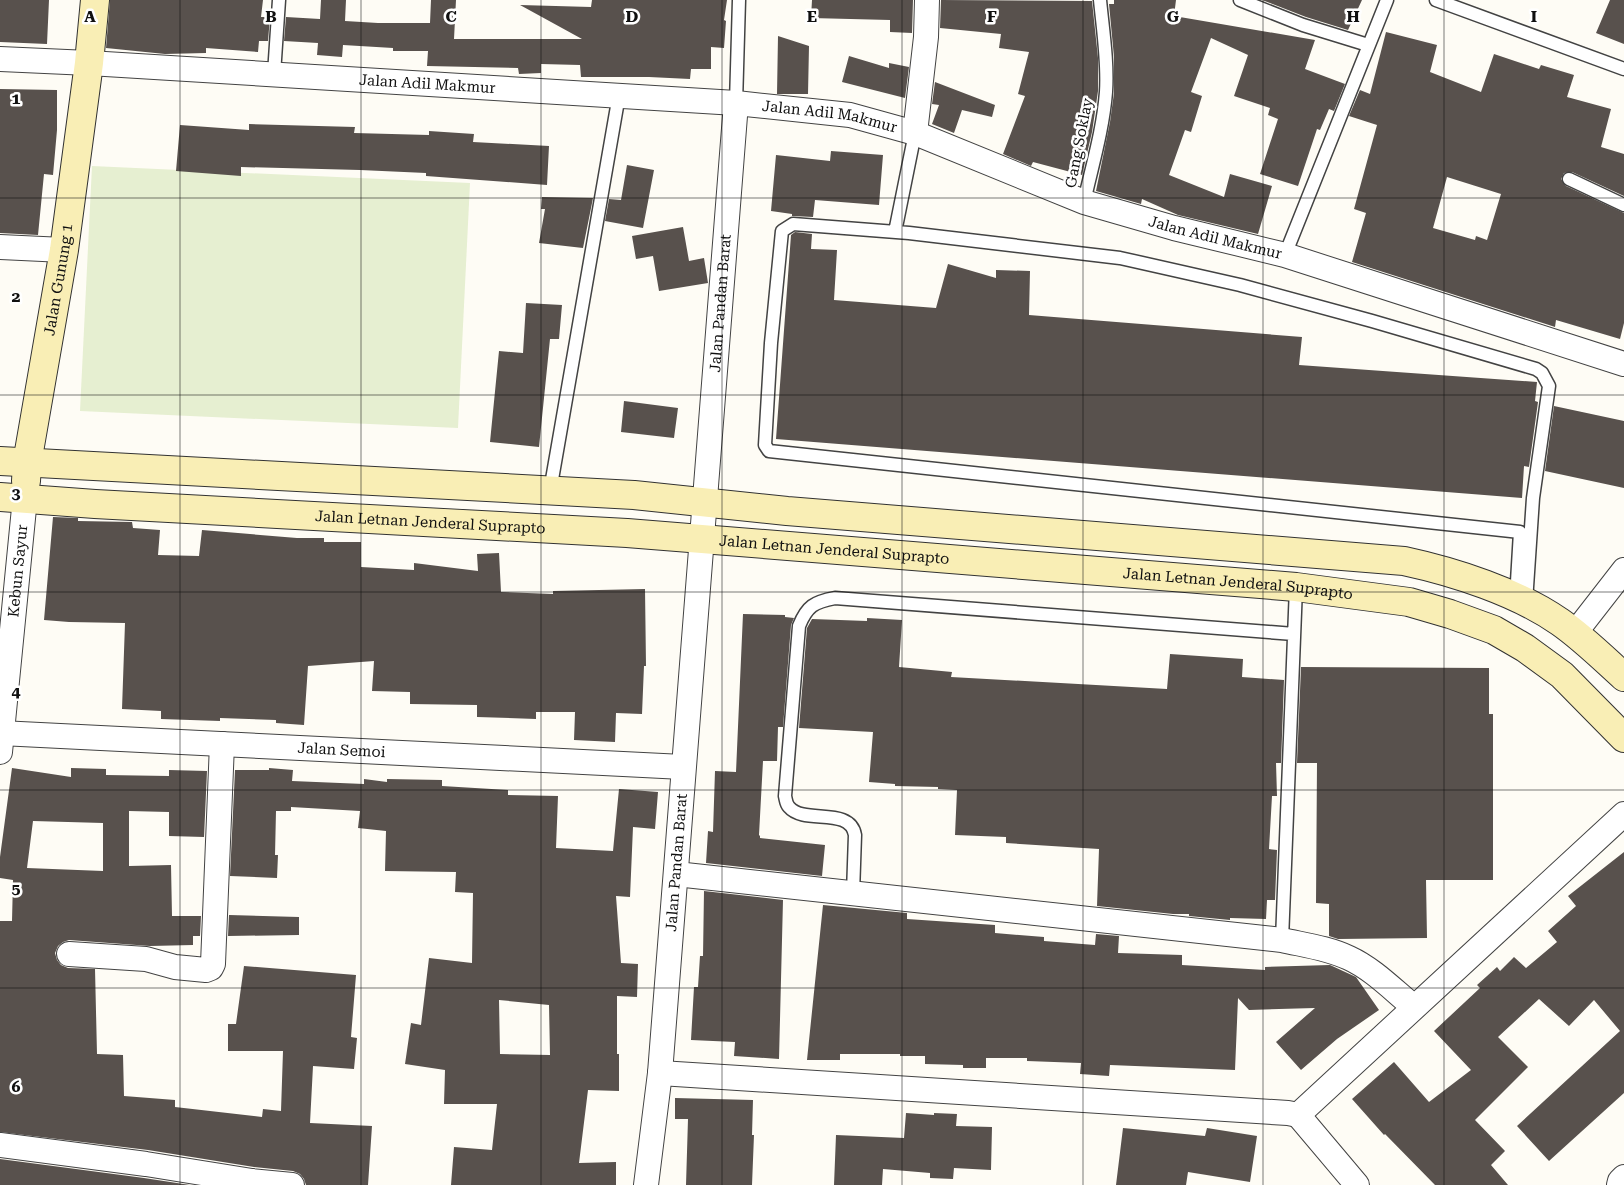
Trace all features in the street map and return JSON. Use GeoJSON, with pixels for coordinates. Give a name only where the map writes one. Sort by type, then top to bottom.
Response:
{"type":"FeatureCollection","features":[{"type":"Feature","properties":{"kind":"main road","name":"Jalan Gunung 1"},"geometry":{"type":"LineString","coordinates":[[13,497],[27,463],[64,250],[89,63],[95,0]]}},
{"type":"Feature","properties":{"kind":"main road"},"geometry":{"type":"LineString","coordinates":[[0,461],[634,496],[787,511],[1404,560],[1438,568],[1521,600],[1559,621],[1624,677]]}},
{"type":"Feature","properties":{"kind":"main road","name":"Jalan Letnan Jenderal Suprapto"},"geometry":{"type":"LineString","coordinates":[[13,497],[95,504],[627,533],[1296,587],[1409,602],[1494,630],[1526,648],[1562,675],[1624,738]]}},
{"type":"Feature","properties":{"kind":"street"},"geometry":{"type":"LineString","coordinates":[[915,133],[926,37],[927,0]]}},
{"type":"Feature","properties":{"kind":"street","name":"Jalan Adil Makmur"},"geometry":{"type":"LineString","coordinates":[[0,59],[736,103],[850,115],[915,133],[1084,202],[1174,228],[1285,255],[1624,364]]}},
{"type":"Feature","properties":{"kind":"street","name":"Jalan Pandan Barat"},"geometry":{"type":"LineString","coordinates":[[646,1185],[660,1072],[736,103]]}},
{"type":"Feature","properties":{"kind":"street"},"geometry":{"type":"LineString","coordinates":[[0,247],[64,250]]}},
{"type":"Feature","properties":{"kind":"street","name":"Kebun Sayur"},"geometry":{"type":"LineString","coordinates":[[1,739],[13,497]]}},
{"type":"Feature","properties":{"kind":"street"},"geometry":{"type":"LineString","coordinates":[[1575,633],[1624,570]]}},
{"type":"Feature","properties":{"kind":"street","name":"Jalan Semoi"},"geometry":{"type":"LineString","coordinates":[[1,739],[222,744],[683,767]]}},
{"type":"Feature","properties":{"kind":"street"},"geometry":{"type":"LineString","coordinates":[[69,954],[146,959],[175,966],[206,970],[211,968],[213,964],[222,744]]}},
{"type":"Feature","properties":{"kind":"street"},"geometry":{"type":"LineString","coordinates":[[1298,1115],[1624,814]]}},
{"type":"Feature","properties":{"kind":"street"},"geometry":{"type":"LineString","coordinates":[[676,874],[1282,940],[1326,949],[1348,958],[1365,967],[1414,1007]]}},
{"type":"Feature","properties":{"kind":"street"},"geometry":{"type":"LineString","coordinates":[[660,1072],[1288,1113],[1298,1115],[1345,1181]]}},
{"type":"Feature","properties":{"kind":"street"},"geometry":{"type":"LineString","coordinates":[[0,1145],[292,1185]]}},
{"type":"Feature","properties":{"kind":"street"},"geometry":{"type":"LineString","coordinates":[[1619,1185],[1624,1177]]}},
{"type":"Feature","properties":{"kind":"lane"},"geometry":{"type":"LineString","coordinates":[[274,74],[279,0]]}},
{"type":"Feature","properties":{"kind":"lane"},"geometry":{"type":"LineString","coordinates":[[736,103],[739,0]]}},
{"type":"Feature","properties":{"kind":"lane","name":"Gang Soklay"},"geometry":{"type":"LineString","coordinates":[[1084,202],[1098,146],[1106,91],[1106,64],[1100,0]]}},
{"type":"Feature","properties":{"kind":"lane"},"geometry":{"type":"LineString","coordinates":[[1240,0],[1303,25],[1368,46]]}},
{"type":"Feature","properties":{"kind":"lane"},"geometry":{"type":"LineString","coordinates":[[1285,255],[1387,0]]}},
{"type":"Feature","properties":{"kind":"lane"},"geometry":{"type":"LineString","coordinates":[[1436,0],[1624,69]]}},
{"type":"Feature","properties":{"kind":"lane"},"geometry":{"type":"LineString","coordinates":[[550,491],[619,96]]}},
{"type":"Feature","properties":{"kind":"lane"},"geometry":{"type":"LineString","coordinates":[[895,232],[915,133]]}},
{"type":"Feature","properties":{"kind":"lane"},"geometry":{"type":"LineString","coordinates":[[1569,179],[1624,205]]}},
{"type":"Feature","properties":{"kind":"lane"},"geometry":{"type":"LineString","coordinates":[[1521,600],[1525,533],[1533,498],[1549,386],[1542,374],[1536,369],[1240,285],[1120,258],[895,232],[793,224],[782,231],[771,343],[765,445],[769,452],[1525,533]]}},
{"type":"Feature","properties":{"kind":"lane"},"geometry":{"type":"LineString","coordinates":[[1282,940],[1296,587]]}},
{"type":"Feature","properties":{"kind":"lane"},"geometry":{"type":"LineString","coordinates":[[853,893],[855,835],[852,826],[844,820],[797,813],[790,808],[785,796],[799,626],[804,614],[811,605],[835,598],[1294,634]]}},
{"type":"Feature","properties":{"kind":"green space"},"geometry":{"type":"Polygon","coordinates":[[[92,166],[470,183],[458,428],[80,411],[92,166]]]}},
{"type":"Feature","properties":{"kind":"building"},"geometry":{"type":"Polygon","coordinates":[[[0,0],[49,0],[47,44],[0,42],[0,0]]]}},
{"type":"Feature","properties":{"kind":"building"},"geometry":{"type":"Polygon","coordinates":[[[110,0],[263,0],[261,17],[270,17],[268,41],[259,41],[258,52],[206,48],[206,53],[165,54],[106,48],[110,0]]]}},
{"type":"Feature","properties":{"kind":"building"},"geometry":{"type":"Polygon","coordinates":[[[321,0],[346,0],[345,21],[430,23],[431,0],[456,0],[454,39],[582,39],[520,5],[591,7],[592,0],[727,0],[724,20],[726,21],[724,48],[711,47],[711,69],[691,69],[690,79],[581,77],[580,65],[541,64],[541,73],[519,74],[518,68],[427,66],[428,51],[393,51],[393,48],[343,45],[342,57],[317,55],[318,43],[284,41],[286,17],[320,19],[321,0]]]}},
{"type":"Feature","properties":{"kind":"building"},"geometry":{"type":"Polygon","coordinates":[[[812,0],[913,0],[912,33],[890,32],[890,20],[811,18],[812,0]]]}},
{"type":"Feature","properties":{"kind":"building"},"geometry":{"type":"Polygon","coordinates":[[[941,0],[1092,1],[1098,58],[1098,91],[1092,132],[1082,175],[1033,162],[1031,166],[1003,154],[1025,96],[1018,94],[1029,52],[999,48],[1001,34],[940,28],[941,0]]]}},
{"type":"Feature","properties":{"kind":"building"},"geometry":{"type":"Polygon","coordinates":[[[1114,0],[1176,0],[1174,16],[1315,40],[1305,69],[1345,84],[1334,111],[1329,109],[1320,130],[1317,129],[1298,186],[1260,174],[1278,119],[1268,115],[1270,108],[1234,96],[1248,55],[1211,38],[1191,92],[1202,96],[1191,132],[1185,130],[1169,175],[1224,197],[1230,174],[1272,186],[1258,234],[1178,215],[1142,199],[1141,204],[1096,191],[1114,93],[1114,57],[1109,4],[1114,4],[1114,0]]]}},
{"type":"Feature","properties":{"kind":"building"},"geometry":{"type":"Polygon","coordinates":[[[1262,0],[1362,0],[1348,30],[1306,17],[1262,0]]]}},
{"type":"Feature","properties":{"kind":"building"},"geometry":{"type":"Polygon","coordinates":[[[1610,0],[1624,0],[1624,44],[1596,33],[1610,0]]]}},
{"type":"Feature","properties":{"kind":"building"},"geometry":{"type":"Polygon","coordinates":[[[1386,32],[1437,45],[1430,72],[1481,92],[1494,54],[1539,69],[1541,65],[1574,75],[1567,97],[1611,109],[1601,147],[1624,154],[1624,196],[1572,172],[1564,173],[1561,179],[1566,186],[1624,213],[1624,323],[1620,339],[1556,320],[1555,327],[1352,262],[1366,213],[1354,209],[1377,125],[1349,116],[1360,90],[1370,94],[1386,32]],[[1447,177],[1433,228],[1475,240],[1476,236],[1487,240],[1501,194],[1447,177]]]}},
{"type":"Feature","properties":{"kind":"building"},"geometry":{"type":"Polygon","coordinates":[[[778,36],[809,46],[808,94],[777,94],[778,36]]]}},
{"type":"Feature","properties":{"kind":"building"},"geometry":{"type":"Polygon","coordinates":[[[849,56],[889,68],[889,63],[909,67],[905,98],[842,82],[849,56]]]}},
{"type":"Feature","properties":{"kind":"building"},"geometry":{"type":"Polygon","coordinates":[[[935,82],[995,105],[992,117],[962,110],[954,133],[932,124],[939,105],[932,104],[935,82]]]}},
{"type":"Feature","properties":{"kind":"building"},"geometry":{"type":"Polygon","coordinates":[[[0,89],[57,90],[57,130],[53,175],[44,174],[38,235],[0,233],[0,89]]]}},
{"type":"Feature","properties":{"kind":"building"},"geometry":{"type":"Polygon","coordinates":[[[249,124],[355,127],[354,133],[429,135],[429,131],[474,134],[473,142],[549,146],[547,185],[426,176],[426,173],[360,170],[241,167],[241,176],[176,171],[180,125],[249,130],[249,124]]]}},
{"type":"Feature","properties":{"kind":"building"},"geometry":{"type":"Polygon","coordinates":[[[831,151],[883,155],[879,205],[815,200],[813,217],[792,216],[792,214],[771,211],[776,155],[830,161],[831,151]]]}},
{"type":"Feature","properties":{"kind":"building"},"geometry":{"type":"Polygon","coordinates":[[[627,165],[654,170],[643,228],[605,221],[609,199],[621,200],[627,165]]]}},
{"type":"Feature","properties":{"kind":"building"},"geometry":{"type":"Polygon","coordinates":[[[542,197],[593,198],[583,248],[539,243],[545,209],[541,209],[542,197]]]}},
{"type":"Feature","properties":{"kind":"building"},"geometry":{"type":"Polygon","coordinates":[[[683,227],[689,261],[704,258],[708,283],[659,291],[653,256],[636,259],[632,236],[683,227]]]}},
{"type":"Feature","properties":{"kind":"building"},"geometry":{"type":"Polygon","coordinates":[[[795,232],[812,234],[811,249],[837,250],[834,300],[936,308],[948,264],[996,278],[996,270],[1030,271],[1029,315],[1302,337],[1299,365],[1537,382],[1535,401],[1538,402],[1529,467],[1524,466],[1522,498],[776,439],[791,235],[795,232]]]}},
{"type":"Feature","properties":{"kind":"building"},"geometry":{"type":"Polygon","coordinates":[[[526,303],[562,305],[559,339],[550,339],[539,447],[490,442],[499,351],[523,353],[526,303]]]}},
{"type":"Feature","properties":{"kind":"building"},"geometry":{"type":"Polygon","coordinates":[[[624,401],[678,408],[674,438],[621,432],[624,401]]]}},
{"type":"Feature","properties":{"kind":"building"},"geometry":{"type":"Polygon","coordinates":[[[1554,406],[1624,421],[1624,488],[1545,471],[1554,406]]]}},
{"type":"Feature","properties":{"kind":"building"},"geometry":{"type":"Polygon","coordinates":[[[53,517],[78,518],[78,521],[132,522],[133,528],[160,530],[158,555],[199,556],[202,530],[297,538],[324,538],[324,542],[361,542],[361,567],[414,570],[414,563],[478,571],[477,554],[499,553],[501,592],[553,594],[553,591],[645,589],[646,666],[644,666],[642,714],[616,713],[615,742],[574,740],[575,712],[536,712],[536,719],[477,717],[477,705],[410,704],[410,692],[372,691],[374,661],[308,666],[304,725],[276,723],[276,720],[220,718],[220,721],[161,719],[161,711],[122,709],[125,623],[44,620],[53,517]]]}},
{"type":"Feature","properties":{"kind":"building"},"geometry":{"type":"Polygon","coordinates":[[[743,614],[785,615],[785,617],[794,618],[791,625],[783,727],[778,727],[777,761],[763,761],[759,835],[760,838],[825,845],[822,876],[706,863],[708,831],[713,832],[715,771],[736,772],[743,614]]]}},
{"type":"Feature","properties":{"kind":"building"},"geometry":{"type":"Polygon","coordinates":[[[867,618],[902,620],[899,667],[952,672],[951,677],[1167,689],[1170,654],[1243,659],[1242,677],[1284,680],[1281,763],[1276,763],[1277,796],[1272,796],[1269,849],[1277,850],[1275,900],[1267,900],[1266,919],[1230,918],[1230,920],[1189,916],[1189,914],[1097,906],[1099,849],[1006,843],[1006,837],[955,835],[957,790],[938,789],[938,787],[895,786],[895,784],[869,782],[873,732],[799,728],[807,628],[812,619],[867,621],[867,618]]]}},
{"type":"Feature","properties":{"kind":"building"},"geometry":{"type":"Polygon","coordinates":[[[1301,667],[1489,668],[1489,714],[1493,714],[1493,880],[1426,880],[1427,938],[1338,939],[1329,936],[1329,904],[1316,903],[1317,763],[1297,763],[1301,667]]]}},
{"type":"Feature","properties":{"kind":"building"},"geometry":{"type":"Polygon","coordinates":[[[12,768],[71,777],[71,768],[106,769],[106,775],[169,776],[169,770],[207,771],[204,837],[169,836],[169,812],[129,811],[129,866],[171,865],[172,916],[201,916],[200,936],[193,936],[193,945],[150,946],[69,940],[58,946],[55,953],[57,960],[61,965],[68,968],[95,969],[97,1054],[123,1055],[124,1096],[175,1100],[175,1107],[262,1117],[263,1109],[281,1111],[283,1051],[228,1051],[228,1024],[236,1024],[244,966],[356,975],[351,1037],[357,1038],[354,1069],[313,1066],[310,1123],[372,1126],[368,1185],[306,1185],[300,1174],[293,1171],[254,1167],[148,1150],[0,1132],[0,921],[12,921],[13,880],[0,878],[0,857],[12,768]],[[33,821],[27,868],[103,871],[103,823],[33,821]]]}},
{"type":"Feature","properties":{"kind":"building"},"geometry":{"type":"Polygon","coordinates":[[[269,768],[293,770],[292,781],[364,784],[364,779],[387,782],[387,779],[442,780],[442,786],[508,790],[508,795],[558,796],[556,848],[613,851],[619,789],[658,792],[655,829],[633,827],[630,897],[616,896],[621,963],[638,964],[637,997],[617,996],[619,1091],[588,1090],[579,1163],[616,1162],[616,1185],[451,1185],[454,1147],[492,1150],[497,1104],[444,1104],[445,1070],[405,1064],[411,1023],[421,1025],[429,958],[472,963],[473,893],[455,892],[456,872],[385,871],[386,831],[358,828],[360,811],[291,807],[291,811],[276,811],[275,855],[278,855],[277,878],[230,876],[235,770],[269,770],[269,768]],[[499,1000],[500,1054],[550,1055],[549,1005],[499,1000]]]}},
{"type":"Feature","properties":{"kind":"building"},"geometry":{"type":"Polygon","coordinates":[[[1624,852],[1624,1093],[1549,1161],[1517,1126],[1620,1031],[1594,1000],[1569,1026],[1539,999],[1498,1037],[1528,1067],[1475,1120],[1505,1151],[1491,1165],[1508,1185],[1435,1185],[1384,1135],[1352,1099],[1394,1062],[1429,1102],[1471,1070],[1434,1031],[1480,988],[1477,985],[1497,967],[1500,971],[1514,957],[1526,968],[1557,942],[1548,931],[1576,906],[1568,896],[1624,852]]]}},
{"type":"Feature","properties":{"kind":"building"},"geometry":{"type":"Polygon","coordinates":[[[704,891],[783,900],[779,1059],[734,1056],[735,1042],[691,1040],[694,987],[698,987],[700,956],[703,956],[704,891]]]}},
{"type":"Feature","properties":{"kind":"building"},"geometry":{"type":"Polygon","coordinates":[[[823,905],[907,913],[907,919],[995,925],[995,933],[1044,937],[1044,941],[1095,945],[1096,934],[1119,936],[1118,953],[1182,955],[1182,965],[1265,970],[1265,967],[1330,965],[1356,977],[1379,1010],[1337,1039],[1301,1070],[1276,1042],[1315,1008],[1249,1010],[1238,998],[1235,1070],[1110,1065],[1109,1076],[1080,1074],[1081,1063],[1027,1061],[1027,1058],[986,1058],[986,1068],[963,1068],[963,1065],[925,1064],[925,1056],[900,1056],[900,1054],[840,1054],[840,1060],[807,1060],[823,905]]]}},
{"type":"Feature","properties":{"kind":"building"},"geometry":{"type":"Polygon","coordinates":[[[229,915],[299,917],[299,935],[228,936],[229,915]]]}},
{"type":"Feature","properties":{"kind":"building"},"geometry":{"type":"Polygon","coordinates":[[[675,1098],[753,1100],[752,1185],[686,1185],[688,1119],[675,1119],[675,1098]]]}},
{"type":"Feature","properties":{"kind":"building"},"geometry":{"type":"Polygon","coordinates":[[[906,1113],[957,1114],[956,1126],[992,1127],[991,1170],[954,1168],[953,1179],[930,1178],[930,1173],[883,1169],[882,1185],[834,1185],[836,1135],[904,1138],[906,1113]]]}},
{"type":"Feature","properties":{"kind":"building"},"geometry":{"type":"Polygon","coordinates":[[[1123,1128],[1205,1136],[1207,1128],[1257,1136],[1250,1182],[1188,1172],[1186,1185],[1116,1185],[1123,1128]]]}},
{"type":"Feature","properties":{"kind":"building"},"geometry":{"type":"Polygon","coordinates":[[[0,1159],[144,1178],[190,1185],[0,1185],[0,1159]]]}}]}
